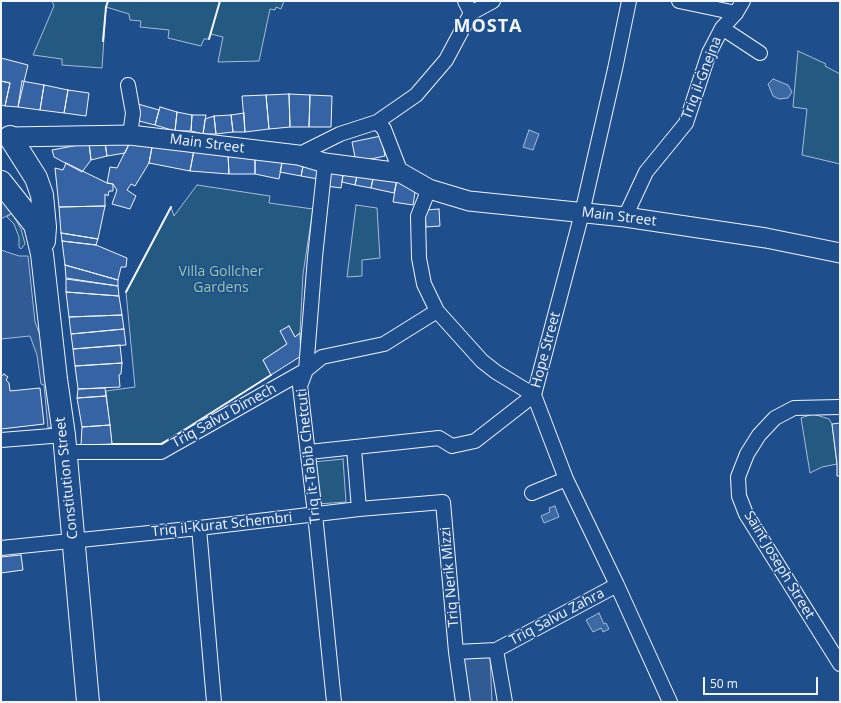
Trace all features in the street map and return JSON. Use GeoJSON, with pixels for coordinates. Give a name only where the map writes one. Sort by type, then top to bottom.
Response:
{"type":"FeatureCollection","features":[{"type":"Feature","properties":{"kind":"main road","name":"Main Street"},"geometry":{"type":"LineString","coordinates":[[4,139],[130,135],[298,155],[326,163],[402,173],[429,189],[469,201],[624,217],[766,238],[840,253]]}},
{"type":"Feature","properties":{"kind":"main road"},"geometry":{"type":"LineString","coordinates":[[4,139],[36,178],[42,195],[45,226],[42,254]]}},
{"type":"Feature","properties":{"kind":"main road"},"geometry":{"type":"LineString","coordinates":[[1,182],[35,225],[42,254]]}},
{"type":"Feature","properties":{"kind":"main road","name":"Constitution Street"},"geometry":{"type":"LineString","coordinates":[[42,254],[64,444],[88,702]]}},
{"type":"Feature","properties":{"kind":"street"},"geometry":{"type":"LineString","coordinates":[[298,155],[340,134],[377,122],[416,95],[446,60],[468,7],[493,1]]}},
{"type":"Feature","properties":{"kind":"street","name":"Hope Street"},"geometry":{"type":"LineString","coordinates":[[629,1],[582,213],[534,395],[566,479],[617,585],[670,702]]}},
{"type":"Feature","properties":{"kind":"street"},"geometry":{"type":"LineString","coordinates":[[679,1],[740,7]]}},
{"type":"Feature","properties":{"kind":"street","name":"Triq il-Ġnejna"},"geometry":{"type":"LineString","coordinates":[[624,217],[646,172],[686,123],[709,53],[722,28],[740,7]]}},
{"type":"Feature","properties":{"kind":"street"},"geometry":{"type":"LineString","coordinates":[[722,28],[760,53]]}},
{"type":"Feature","properties":{"kind":"street"},"geometry":{"type":"LineString","coordinates":[[128,85],[133,113],[130,135]]}},
{"type":"Feature","properties":{"kind":"street"},"geometry":{"type":"LineString","coordinates":[[377,122],[384,129],[402,173]]}},
{"type":"Feature","properties":{"kind":"street","name":"Triq it-Tabib Chetcuti"},"geometry":{"type":"LineString","coordinates":[[326,163],[315,257],[306,370],[300,386],[315,514],[334,702]]}},
{"type":"Feature","properties":{"kind":"street"},"geometry":{"type":"LineString","coordinates":[[308,452],[439,438],[452,446],[475,441],[534,395],[496,372],[482,361],[437,311],[424,284],[419,258],[418,216],[429,189]]}},
{"type":"Feature","properties":{"kind":"street","name":"Triq Salvu Dimech"},"geometry":{"type":"LineString","coordinates":[[1,440],[161,452],[306,370],[322,357],[384,344],[437,311]]}},
{"type":"Feature","properties":{"kind":"street","name":"Saint Joseph Street"},"geometry":{"type":"LineString","coordinates":[[840,408],[794,408],[775,418],[760,435],[747,454],[738,477],[739,496],[746,514],[840,664]]}},
{"type":"Feature","properties":{"kind":"street"},"geometry":{"type":"LineString","coordinates":[[354,448],[359,509]]}},
{"type":"Feature","properties":{"kind":"street"},"geometry":{"type":"LineString","coordinates":[[532,492],[566,479]]}},
{"type":"Feature","properties":{"kind":"street","name":"Triq il-Kurat Schembri"},"geometry":{"type":"LineString","coordinates":[[1,548],[199,528],[359,509],[443,502]]}},
{"type":"Feature","properties":{"kind":"street","name":"Triq Nerik Mizzi"},"geometry":{"type":"LineString","coordinates":[[443,502],[456,652],[463,702]]}},
{"type":"Feature","properties":{"kind":"street"},"geometry":{"type":"LineString","coordinates":[[199,528],[214,702]]}},
{"type":"Feature","properties":{"kind":"street","name":"Triq Salvu Zahra"},"geometry":{"type":"LineString","coordinates":[[496,650],[617,585]]}},
{"type":"Feature","properties":{"kind":"street"},"geometry":{"type":"LineString","coordinates":[[456,652],[496,650],[505,702]]}},
{"type":"Feature","properties":{"kind":"green space"},"geometry":{"type":"Polygon","coordinates":[[[52,1],[284,1],[281,9],[276,7],[275,10],[270,9],[259,61],[218,62],[223,37],[211,34],[209,39],[204,39],[201,46],[168,38],[169,30],[140,27],[141,21],[130,20],[129,14],[106,7],[102,68],[62,65],[62,59],[33,55],[54,6],[52,1]]]}},
{"type":"Feature","properties":{"kind":"green space"},"geometry":{"type":"Polygon","coordinates":[[[798,51],[826,64],[825,66],[840,74],[840,164],[802,155],[807,109],[793,107],[798,51]]]}},
{"type":"Feature","properties":{"kind":"green space","name":"Villa Gollcher Gardens"},"geometry":{"type":"Polygon","coordinates":[[[197,185],[270,196],[269,203],[313,209],[303,274],[300,333],[295,337],[289,326],[281,331],[287,344],[263,360],[271,375],[162,444],[112,444],[106,391],[135,387],[126,292],[171,207],[174,216],[197,185]]]}},
{"type":"Feature","properties":{"kind":"green space"},"geometry":{"type":"Polygon","coordinates":[[[356,205],[377,208],[380,258],[362,260],[362,276],[347,277],[356,205]]]}},
{"type":"Feature","properties":{"kind":"green space"},"geometry":{"type":"Polygon","coordinates":[[[12,213],[21,229],[25,244],[21,249],[19,247],[19,237],[14,224],[7,217],[12,213]]]}},
{"type":"Feature","properties":{"kind":"green space"},"geometry":{"type":"Polygon","coordinates":[[[813,414],[829,419],[832,424],[837,464],[822,467],[810,473],[801,418],[813,414]]]}},
{"type":"Feature","properties":{"kind":"green space"},"geometry":{"type":"Polygon","coordinates":[[[343,459],[346,502],[317,504],[313,462],[343,459]]]}},
{"type":"Feature","properties":{"kind":"shaded area"},"geometry":{"type":"Polygon","coordinates":[[[773,79],[788,85],[792,92],[788,98],[779,99],[773,96],[768,84],[773,79]]]}},
{"type":"Feature","properties":{"kind":"shaded area"},"geometry":{"type":"Polygon","coordinates":[[[529,130],[539,134],[533,150],[523,147],[529,130]]]}},
{"type":"Feature","properties":{"kind":"shaded area"},"geometry":{"type":"Polygon","coordinates":[[[3,199],[12,213],[1,219],[1,201],[3,199]]]}},
{"type":"Feature","properties":{"kind":"shaded area"},"geometry":{"type":"Polygon","coordinates":[[[1,250],[19,256],[28,256],[35,322],[46,351],[53,427],[48,428],[44,385],[41,384],[37,355],[30,336],[1,339],[1,250]]]}},
{"type":"Feature","properties":{"kind":"shaded area"},"geometry":{"type":"Polygon","coordinates":[[[555,506],[559,517],[544,523],[541,516],[550,512],[549,508],[555,506]]]}},
{"type":"Feature","properties":{"kind":"shaded area"},"geometry":{"type":"Polygon","coordinates":[[[599,613],[604,624],[606,623],[609,629],[603,632],[601,628],[593,632],[586,620],[599,613]]]}},
{"type":"Feature","properties":{"kind":"shaded area"},"geometry":{"type":"Polygon","coordinates":[[[490,657],[492,702],[467,702],[463,659],[490,657]]]}},
{"type":"Feature","properties":{"kind":"building"},"geometry":{"type":"Polygon","coordinates":[[[1,58],[28,65],[18,107],[5,106],[10,83],[1,81],[1,58]]]}},
{"type":"Feature","properties":{"kind":"building"},"geometry":{"type":"Polygon","coordinates":[[[1,81],[10,83],[5,106],[1,105],[1,81]]]}},
{"type":"Feature","properties":{"kind":"building"},"geometry":{"type":"Polygon","coordinates":[[[22,81],[44,85],[40,110],[18,107],[22,81]]]}},
{"type":"Feature","properties":{"kind":"building"},"geometry":{"type":"Polygon","coordinates":[[[44,85],[68,90],[64,113],[40,110],[44,85]]]}},
{"type":"Feature","properties":{"kind":"building"},"geometry":{"type":"Polygon","coordinates":[[[68,90],[89,93],[86,116],[64,113],[68,90]]]}},
{"type":"Feature","properties":{"kind":"building"},"geometry":{"type":"Polygon","coordinates":[[[289,94],[310,95],[309,127],[290,127],[289,94]]]}},
{"type":"Feature","properties":{"kind":"building"},"geometry":{"type":"Polygon","coordinates":[[[289,94],[290,127],[269,129],[266,95],[289,94]]]}},
{"type":"Feature","properties":{"kind":"building"},"geometry":{"type":"Polygon","coordinates":[[[266,95],[269,129],[245,132],[242,96],[266,95]]]}},
{"type":"Feature","properties":{"kind":"building"},"geometry":{"type":"Polygon","coordinates":[[[310,95],[332,96],[331,127],[309,127],[310,95]]]}},
{"type":"Feature","properties":{"kind":"building"},"geometry":{"type":"Polygon","coordinates":[[[138,104],[159,110],[155,125],[135,120],[138,104]]]}},
{"type":"Feature","properties":{"kind":"building"},"geometry":{"type":"Polygon","coordinates":[[[160,107],[177,112],[175,131],[155,125],[160,107]]]}},
{"type":"Feature","properties":{"kind":"building"},"geometry":{"type":"Polygon","coordinates":[[[177,112],[192,115],[191,131],[175,131],[177,112]]]}},
{"type":"Feature","properties":{"kind":"building"},"geometry":{"type":"Polygon","coordinates":[[[244,113],[245,132],[233,132],[231,115],[244,113]]]}},
{"type":"Feature","properties":{"kind":"building"},"geometry":{"type":"Polygon","coordinates":[[[192,115],[206,115],[203,134],[191,131],[192,115]]]}},
{"type":"Feature","properties":{"kind":"building"},"geometry":{"type":"Polygon","coordinates":[[[231,115],[233,132],[216,134],[214,116],[231,115]]]}},
{"type":"Feature","properties":{"kind":"building"},"geometry":{"type":"Polygon","coordinates":[[[214,116],[216,134],[203,134],[205,119],[214,116]]]}},
{"type":"Feature","properties":{"kind":"building"},"geometry":{"type":"Polygon","coordinates":[[[381,136],[385,156],[356,162],[352,142],[381,136]]]}},
{"type":"Feature","properties":{"kind":"building"},"geometry":{"type":"Polygon","coordinates":[[[132,138],[153,142],[149,163],[135,186],[131,184],[127,190],[136,196],[130,209],[112,204],[117,190],[113,184],[107,183],[110,167],[117,168],[132,138]]]}},
{"type":"Feature","properties":{"kind":"building"},"geometry":{"type":"Polygon","coordinates":[[[132,138],[125,153],[107,156],[105,143],[132,138]]]}},
{"type":"Feature","properties":{"kind":"building"},"geometry":{"type":"Polygon","coordinates":[[[153,142],[194,150],[190,171],[149,163],[153,142]]]}},
{"type":"Feature","properties":{"kind":"building"},"geometry":{"type":"Polygon","coordinates":[[[89,143],[105,143],[107,156],[91,160],[89,143]]]}},
{"type":"Feature","properties":{"kind":"building"},"geometry":{"type":"Polygon","coordinates":[[[89,143],[91,160],[82,172],[54,157],[52,150],[89,143]]]}},
{"type":"Feature","properties":{"kind":"building"},"geometry":{"type":"Polygon","coordinates":[[[194,150],[228,154],[229,174],[190,171],[194,150]]]}},
{"type":"Feature","properties":{"kind":"building"},"geometry":{"type":"Polygon","coordinates":[[[228,154],[255,157],[255,174],[229,174],[228,154]]]}},
{"type":"Feature","properties":{"kind":"building"},"geometry":{"type":"Polygon","coordinates":[[[255,157],[283,158],[279,179],[255,174],[255,157]]]}},
{"type":"Feature","properties":{"kind":"building"},"geometry":{"type":"Polygon","coordinates":[[[283,158],[304,162],[301,176],[280,172],[283,158]]]}},
{"type":"Feature","properties":{"kind":"building"},"geometry":{"type":"Polygon","coordinates":[[[304,162],[320,164],[318,179],[301,176],[304,162]]]}},
{"type":"Feature","properties":{"kind":"building"},"geometry":{"type":"Polygon","coordinates":[[[66,163],[107,183],[113,184],[113,191],[109,191],[108,196],[105,194],[105,206],[59,207],[55,168],[63,170],[66,163]]]}},
{"type":"Feature","properties":{"kind":"building"},"geometry":{"type":"Polygon","coordinates":[[[329,166],[344,169],[341,188],[326,186],[329,166]]]}},
{"type":"Feature","properties":{"kind":"building"},"geometry":{"type":"Polygon","coordinates":[[[344,169],[358,171],[355,185],[342,182],[344,169]]]}},
{"type":"Feature","properties":{"kind":"building"},"geometry":{"type":"Polygon","coordinates":[[[358,171],[374,174],[371,188],[355,185],[358,171]]]}},
{"type":"Feature","properties":{"kind":"building"},"geometry":{"type":"Polygon","coordinates":[[[374,174],[397,179],[394,193],[371,188],[374,174]]]}},
{"type":"Feature","properties":{"kind":"building"},"geometry":{"type":"Polygon","coordinates":[[[397,179],[416,186],[413,205],[393,202],[397,179]]]}},
{"type":"Feature","properties":{"kind":"building"},"geometry":{"type":"Polygon","coordinates":[[[105,206],[98,239],[61,233],[59,207],[105,206]]]}},
{"type":"Feature","properties":{"kind":"building"},"geometry":{"type":"Polygon","coordinates":[[[439,209],[440,226],[426,227],[425,210],[439,209]]]}},
{"type":"Feature","properties":{"kind":"building"},"geometry":{"type":"Polygon","coordinates":[[[61,233],[98,239],[96,245],[62,241],[61,233]]]}},
{"type":"Feature","properties":{"kind":"building"},"geometry":{"type":"Polygon","coordinates":[[[62,241],[96,245],[127,258],[126,267],[121,267],[118,280],[65,265],[62,241]]]}},
{"type":"Feature","properties":{"kind":"building"},"geometry":{"type":"Polygon","coordinates":[[[65,265],[118,280],[118,286],[66,278],[65,265]]]}},
{"type":"Feature","properties":{"kind":"building"},"geometry":{"type":"Polygon","coordinates":[[[66,279],[118,286],[119,296],[66,292],[66,279]]]}},
{"type":"Feature","properties":{"kind":"building"},"geometry":{"type":"Polygon","coordinates":[[[66,292],[119,296],[122,315],[69,317],[66,292]]]}},
{"type":"Feature","properties":{"kind":"building"},"geometry":{"type":"Polygon","coordinates":[[[122,315],[124,329],[71,334],[69,317],[122,315]]]}},
{"type":"Feature","properties":{"kind":"building"},"geometry":{"type":"Polygon","coordinates":[[[289,326],[295,337],[300,333],[301,356],[271,375],[263,360],[287,344],[280,331],[289,326]]]}},
{"type":"Feature","properties":{"kind":"building"},"geometry":{"type":"Polygon","coordinates":[[[124,329],[126,345],[73,349],[71,334],[124,329]]]}},
{"type":"Feature","properties":{"kind":"building"},"geometry":{"type":"Polygon","coordinates":[[[120,345],[122,363],[75,366],[73,349],[120,345]]]}},
{"type":"Feature","properties":{"kind":"building"},"geometry":{"type":"Polygon","coordinates":[[[122,363],[121,374],[119,375],[120,387],[78,389],[75,366],[122,363]]]}},
{"type":"Feature","properties":{"kind":"building"},"geometry":{"type":"Polygon","coordinates":[[[4,374],[8,377],[6,380],[9,383],[10,391],[40,388],[44,424],[1,429],[1,377],[4,374]]]}},
{"type":"Feature","properties":{"kind":"building"},"geometry":{"type":"Polygon","coordinates":[[[105,388],[106,396],[77,398],[78,389],[105,388]]]}},
{"type":"Feature","properties":{"kind":"building"},"geometry":{"type":"Polygon","coordinates":[[[106,396],[110,425],[82,427],[77,398],[106,396]]]}},
{"type":"Feature","properties":{"kind":"building"},"geometry":{"type":"Polygon","coordinates":[[[840,423],[840,476],[837,476],[832,424],[840,423]]]}},
{"type":"Feature","properties":{"kind":"building"},"geometry":{"type":"Polygon","coordinates":[[[110,425],[112,444],[81,445],[82,427],[110,425]]]}},
{"type":"Feature","properties":{"kind":"building"},"geometry":{"type":"Polygon","coordinates":[[[21,555],[23,570],[1,573],[1,557],[21,555]]]}},
{"type":"Feature","properties":{"kind":"wall"},"geometry":{"type":"LineString","coordinates":[[103,41],[106,7],[108,1]]}},
{"type":"Feature","properties":{"kind":"wall"},"geometry":{"type":"LineString","coordinates":[[209,39],[220,1]]}},
{"type":"Feature","properties":{"kind":"wall"},"geometry":{"type":"LineString","coordinates":[[126,292],[171,207]]}},
{"type":"Feature","properties":{"kind":"wall"},"geometry":{"type":"LineString","coordinates":[[112,444],[162,444],[271,375]]}},
{"type":"Feature","properties":{"kind":"district","name":"MOSTA"},"geometry":{"type":"Point","coordinates":[488,27]}}]}
